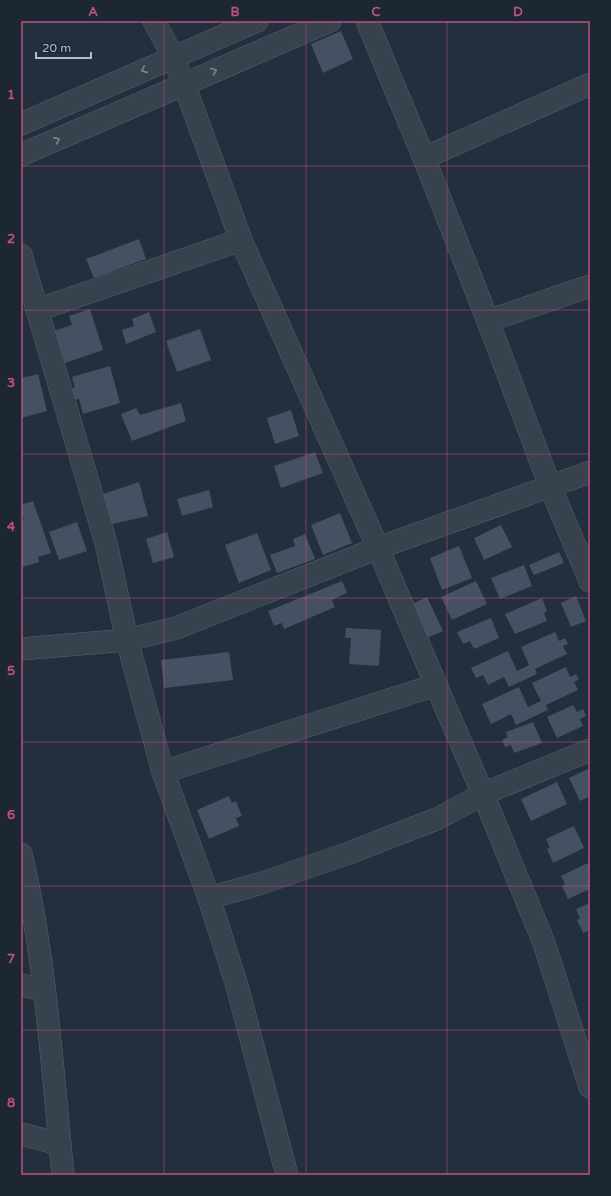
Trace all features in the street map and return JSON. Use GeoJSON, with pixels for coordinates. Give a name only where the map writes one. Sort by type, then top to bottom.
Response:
{"type":"FeatureCollection","features":[{"type":"Feature","properties":{"kind":"street"},"geometry":{"type":"LineString","coordinates":[[154,21],[173,57],[184,84],[241,240],[378,548],[483,794],[582,1035],[590,1087]]}},
{"type":"Feature","properties":{"kind":"street"},"geometry":{"type":"LineString","coordinates":[[21,124],[257,21]]}},
{"type":"Feature","properties":{"kind":"street"},"geometry":{"type":"LineString","coordinates":[[21,156],[330,21]]}},
{"type":"Feature","properties":{"kind":"street"},"geometry":{"type":"LineString","coordinates":[[367,21],[424,158],[488,321],[550,486],[590,581]]}},
{"type":"Feature","properties":{"kind":"street"},"geometry":{"type":"LineString","coordinates":[[424,158],[590,84]]}},
{"type":"Feature","properties":{"kind":"street"},"geometry":{"type":"LineString","coordinates":[[37,310],[241,240]]}},
{"type":"Feature","properties":{"kind":"street"},"geometry":{"type":"LineString","coordinates":[[21,255],[106,543],[127,640],[163,772],[209,898],[237,986],[287,1175]]}},
{"type":"Feature","properties":{"kind":"street"},"geometry":{"type":"LineString","coordinates":[[488,321],[590,286]]}},
{"type":"Feature","properties":{"kind":"street"},"geometry":{"type":"LineString","coordinates":[[21,649],[127,640],[176,628],[378,548],[590,472]]}},
{"type":"Feature","properties":{"kind":"street"},"geometry":{"type":"LineString","coordinates":[[163,772],[436,685]]}},
{"type":"Feature","properties":{"kind":"street"},"geometry":{"type":"LineString","coordinates":[[209,898],[262,883],[349,853],[439,818],[483,794],[590,750]]}},
{"type":"Feature","properties":{"kind":"street"},"geometry":{"type":"LineString","coordinates":[[21,854],[32,904],[44,990],[63,1175]]}},
{"type":"Feature","properties":{"kind":"street"},"geometry":{"type":"LineString","coordinates":[[21,985],[44,990]]}},
{"type":"Feature","properties":{"kind":"street"},"geometry":{"type":"LineString","coordinates":[[21,1134],[60,1144]]}},
{"type":"Feature","properties":{"kind":"building"},"geometry":{"type":"Polygon","coordinates":[[[341,31],[353,59],[323,73],[311,44],[341,31]]]}},
{"type":"Feature","properties":{"kind":"building"},"geometry":{"type":"Polygon","coordinates":[[[139,239],[146,259],[94,278],[86,259],[139,239]]]}},
{"type":"Feature","properties":{"kind":"building"},"geometry":{"type":"Polygon","coordinates":[[[90,309],[103,350],[65,363],[54,331],[72,325],[69,316],[90,309]]]}},
{"type":"Feature","properties":{"kind":"building"},"geometry":{"type":"Polygon","coordinates":[[[149,312],[156,332],[126,344],[122,330],[134,326],[132,319],[149,312]]]}},
{"type":"Feature","properties":{"kind":"building"},"geometry":{"type":"Polygon","coordinates":[[[200,329],[211,360],[177,372],[166,341],[200,329]]]}},
{"type":"Feature","properties":{"kind":"building"},"geometry":{"type":"Polygon","coordinates":[[[110,366],[120,403],[83,414],[79,399],[74,400],[71,389],[75,388],[72,377],[110,366]]]}},
{"type":"Feature","properties":{"kind":"building"},"geometry":{"type":"Polygon","coordinates":[[[38,374],[47,411],[21,418],[21,378],[38,374]]]}},
{"type":"Feature","properties":{"kind":"building"},"geometry":{"type":"Polygon","coordinates":[[[181,403],[186,421],[132,441],[121,414],[136,408],[140,415],[181,403]]]}},
{"type":"Feature","properties":{"kind":"building"},"geometry":{"type":"Polygon","coordinates":[[[291,410],[299,436],[275,444],[267,418],[291,410]]]}},
{"type":"Feature","properties":{"kind":"building"},"geometry":{"type":"Polygon","coordinates":[[[315,452],[323,473],[281,488],[274,466],[315,452]]]}},
{"type":"Feature","properties":{"kind":"building"},"geometry":{"type":"Polygon","coordinates":[[[139,482],[148,516],[112,524],[103,494],[139,482]]]}},
{"type":"Feature","properties":{"kind":"building"},"geometry":{"type":"Polygon","coordinates":[[[209,490],[213,507],[182,516],[177,499],[209,490]]]}},
{"type":"Feature","properties":{"kind":"building"},"geometry":{"type":"Polygon","coordinates":[[[33,501],[51,553],[38,557],[39,562],[23,567],[21,560],[21,521],[24,520],[21,505],[33,501]]]}},
{"type":"Feature","properties":{"kind":"building"},"geometry":{"type":"Polygon","coordinates":[[[340,513],[352,543],[323,555],[311,525],[340,513]]]}},
{"type":"Feature","properties":{"kind":"building"},"geometry":{"type":"Polygon","coordinates":[[[77,522],[87,551],[59,560],[49,532],[77,522]]]}},
{"type":"Feature","properties":{"kind":"building"},"geometry":{"type":"Polygon","coordinates":[[[501,525],[512,547],[484,560],[474,538],[501,525]]]}},
{"type":"Feature","properties":{"kind":"building"},"geometry":{"type":"Polygon","coordinates":[[[167,532],[174,557],[153,563],[146,539],[167,532]]]}},
{"type":"Feature","properties":{"kind":"building"},"geometry":{"type":"Polygon","coordinates":[[[257,533],[271,570],[239,583],[225,545],[257,533]]]}},
{"type":"Feature","properties":{"kind":"building"},"geometry":{"type":"Polygon","coordinates":[[[305,534],[315,559],[277,573],[270,555],[295,546],[293,539],[305,534]]]}},
{"type":"Feature","properties":{"kind":"building"},"geometry":{"type":"Polygon","coordinates":[[[459,546],[472,578],[442,590],[430,558],[459,546]]]}},
{"type":"Feature","properties":{"kind":"building"},"geometry":{"type":"Polygon","coordinates":[[[559,552],[564,563],[534,575],[529,565],[559,552]]]}},
{"type":"Feature","properties":{"kind":"building"},"geometry":{"type":"Polygon","coordinates":[[[524,565],[532,586],[500,599],[491,578],[524,565]]]}},
{"type":"Feature","properties":{"kind":"building"},"geometry":{"type":"Polygon","coordinates":[[[342,581],[347,593],[332,600],[335,607],[284,629],[282,623],[274,626],[268,611],[342,581]]]}},
{"type":"Feature","properties":{"kind":"building"},"geometry":{"type":"Polygon","coordinates":[[[476,581],[487,604],[452,620],[441,597],[476,581]]]}},
{"type":"Feature","properties":{"kind":"building"},"geometry":{"type":"Polygon","coordinates":[[[576,596],[586,621],[571,627],[561,603],[576,596]]]}},
{"type":"Feature","properties":{"kind":"building"},"geometry":{"type":"Polygon","coordinates":[[[427,597],[443,631],[427,638],[412,604],[427,597]]]}},
{"type":"Feature","properties":{"kind":"building"},"geometry":{"type":"Polygon","coordinates":[[[542,598],[547,611],[544,613],[547,621],[515,634],[505,614],[542,598]]]}},
{"type":"Feature","properties":{"kind":"building"},"geometry":{"type":"Polygon","coordinates":[[[491,618],[499,638],[474,649],[470,641],[463,644],[457,632],[491,618]]]}},
{"type":"Feature","properties":{"kind":"building"},"geometry":{"type":"Polygon","coordinates":[[[346,628],[381,630],[379,666],[349,664],[351,638],[345,638],[346,628]]]}},
{"type":"Feature","properties":{"kind":"building"},"geometry":{"type":"Polygon","coordinates":[[[555,632],[559,641],[565,638],[568,644],[563,646],[567,654],[535,669],[537,674],[509,687],[504,677],[488,685],[483,675],[476,678],[471,668],[508,651],[517,671],[529,665],[521,647],[555,632]]]}},
{"type":"Feature","properties":{"kind":"building"},"geometry":{"type":"Polygon","coordinates":[[[229,652],[233,680],[164,688],[161,660],[229,652]]]}},
{"type":"Feature","properties":{"kind":"building"},"geometry":{"type":"Polygon","coordinates":[[[566,667],[570,677],[576,674],[579,679],[574,682],[578,690],[546,705],[548,710],[516,725],[511,714],[491,724],[482,704],[519,687],[528,707],[541,701],[532,683],[566,667]]]}},
{"type":"Feature","properties":{"kind":"building"},"geometry":{"type":"Polygon","coordinates":[[[573,705],[577,712],[583,709],[586,716],[580,719],[583,726],[557,738],[547,717],[573,705]]]}},
{"type":"Feature","properties":{"kind":"building"},"geometry":{"type":"Polygon","coordinates":[[[533,722],[542,743],[514,753],[511,745],[505,747],[502,740],[508,737],[506,732],[533,722]]]}},
{"type":"Feature","properties":{"kind":"building"},"geometry":{"type":"Polygon","coordinates":[[[590,768],[590,796],[580,801],[569,778],[590,768]]]}},
{"type":"Feature","properties":{"kind":"building"},"geometry":{"type":"Polygon","coordinates":[[[557,782],[567,804],[531,821],[521,799],[557,782]]]}},
{"type":"Feature","properties":{"kind":"building"},"geometry":{"type":"Polygon","coordinates":[[[229,796],[232,803],[236,801],[242,816],[236,818],[239,826],[209,839],[197,810],[229,796]]]}},
{"type":"Feature","properties":{"kind":"building"},"geometry":{"type":"Polygon","coordinates":[[[574,826],[584,848],[553,863],[547,849],[550,848],[546,839],[574,826]]]}},
{"type":"Feature","properties":{"kind":"building"},"geometry":{"type":"Polygon","coordinates":[[[588,863],[590,866],[590,889],[568,899],[562,886],[565,884],[561,876],[588,863]]]}},
{"type":"Feature","properties":{"kind":"building"},"geometry":{"type":"Polygon","coordinates":[[[590,903],[590,930],[583,933],[577,920],[580,918],[576,909],[590,903]]]}}]}
